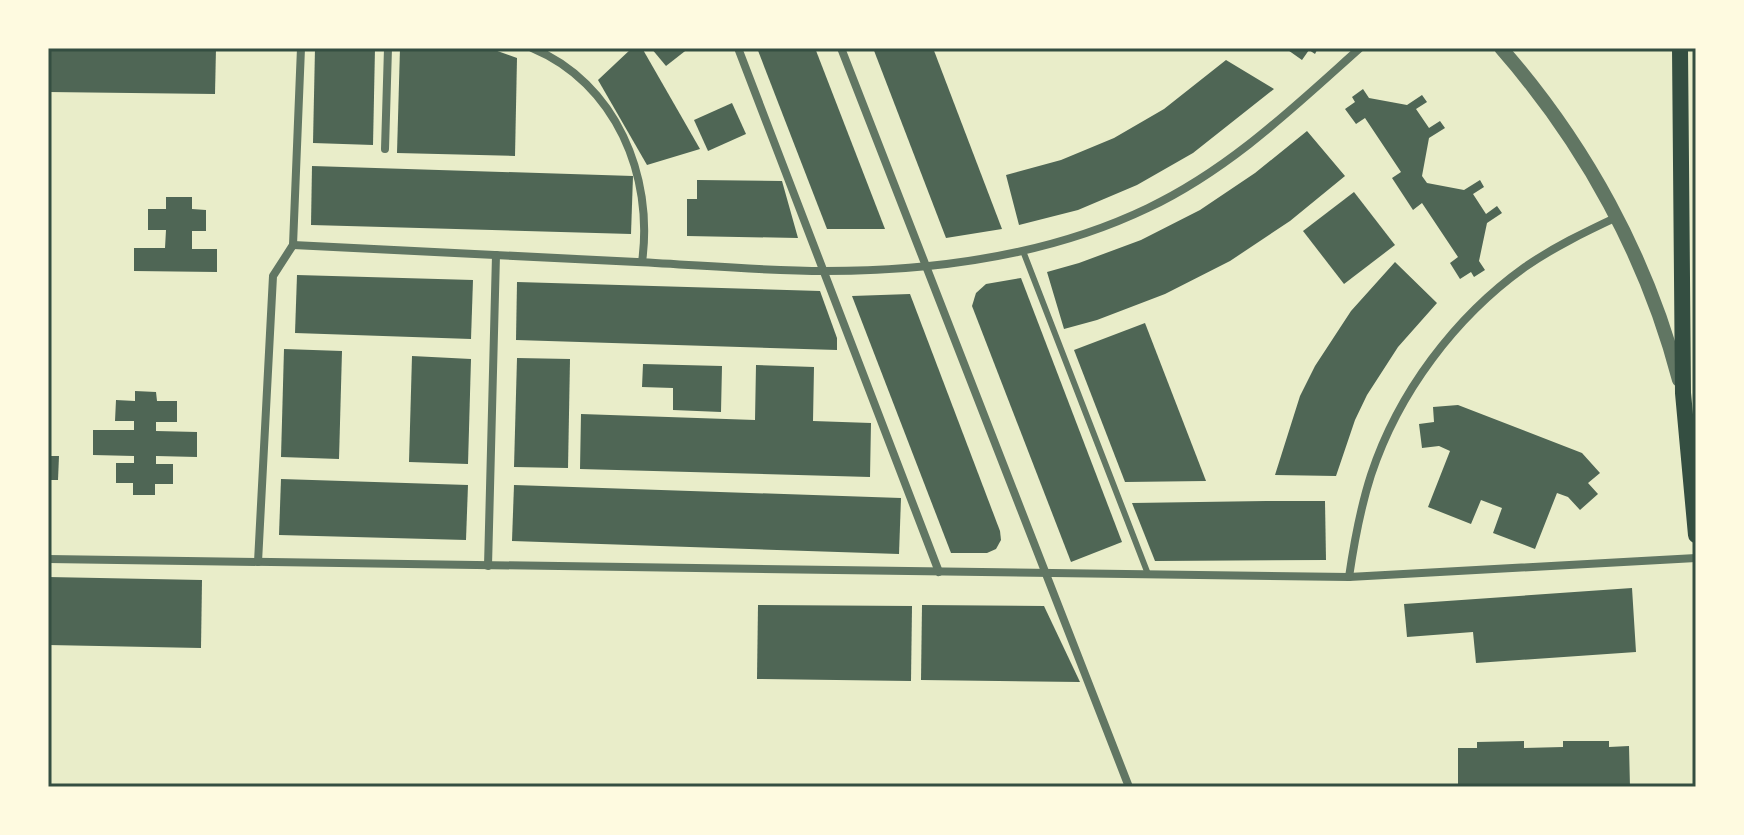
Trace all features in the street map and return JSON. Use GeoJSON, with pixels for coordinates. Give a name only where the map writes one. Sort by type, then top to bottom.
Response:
{"type":"FeatureCollection","features":[{"type":"Feature","properties":{"kind":"main road"},"geometry":{"type":"LineString","coordinates":[[1680,48],[1683,393],[1696,535]]}},
{"type":"Feature","properties":{"kind":"street"},"geometry":{"type":"LineString","coordinates":[[258,562],[273,276],[293,245],[301,48]]}},
{"type":"Feature","properties":{"kind":"street"},"geometry":{"type":"LineString","coordinates":[[385,149],[388,48]]}},
{"type":"Feature","properties":{"kind":"street"},"geometry":{"type":"LineString","coordinates":[[532,48],[560,63],[579,79],[610,114],[622,133],[632,155],[643,198],[645,241],[642,262]]}},
{"type":"Feature","properties":{"kind":"street"},"geometry":{"type":"LineString","coordinates":[[738,48],[939,572]]}},
{"type":"Feature","properties":{"kind":"street"},"geometry":{"type":"LineString","coordinates":[[841,48],[1129,787]]}},
{"type":"Feature","properties":{"kind":"street"},"geometry":{"type":"LineString","coordinates":[[293,245],[824,271],[927,267],[1023,251],[1109,224],[1187,187],[1258,139],[1360,48]]}},
{"type":"Feature","properties":{"kind":"street"},"geometry":{"type":"LineString","coordinates":[[1501,48],[1569,137],[1617,217],[1659,313],[1683,393]]}},
{"type":"Feature","properties":{"kind":"street"},"geometry":{"type":"LineString","coordinates":[[1349,577],[1357,525],[1371,475],[1391,426],[1417,380],[1440,349],[1484,300],[1525,267],[1569,239],[1617,217]]}},
{"type":"Feature","properties":{"kind":"street"},"geometry":{"type":"LineString","coordinates":[[488,566],[496,255]]}},
{"type":"Feature","properties":{"kind":"street"},"geometry":{"type":"LineString","coordinates":[[48,559],[1349,577],[1696,558]]}},
{"type":"Feature","properties":{"kind":"lane"},"geometry":{"type":"LineString","coordinates":[[1023,251],[1148,574]]}},
{"type":"Feature","properties":{"kind":"building"},"geometry":{"type":"Polygon","coordinates":[[[48,48],[216,48],[215,94],[48,92],[48,48]]]}},
{"type":"Feature","properties":{"kind":"building"},"geometry":{"type":"Polygon","coordinates":[[[315,48],[375,48],[373,145],[313,143],[315,48]]]}},
{"type":"Feature","properties":{"kind":"building"},"geometry":{"type":"Polygon","coordinates":[[[400,48],[489,48],[517,58],[515,156],[397,153],[400,48]]]}},
{"type":"Feature","properties":{"kind":"building"},"geometry":{"type":"Polygon","coordinates":[[[632,48],[642,48],[700,149],[647,165],[598,80],[632,48]]]}},
{"type":"Feature","properties":{"kind":"building"},"geometry":{"type":"Polygon","coordinates":[[[651,48],[689,48],[666,66],[651,48]]]}},
{"type":"Feature","properties":{"kind":"building"},"geometry":{"type":"Polygon","coordinates":[[[757,48],[815,48],[885,229],[827,229],[757,48]]]}},
{"type":"Feature","properties":{"kind":"building"},"geometry":{"type":"Polygon","coordinates":[[[873,48],[933,48],[1002,229],[946,238],[873,48]]]}},
{"type":"Feature","properties":{"kind":"building"},"geometry":{"type":"Polygon","coordinates":[[[1285,48],[1318,48],[1315,54],[1309,50],[1302,60],[1285,48]]]}},
{"type":"Feature","properties":{"kind":"building"},"geometry":{"type":"Polygon","coordinates":[[[1226,60],[1274,89],[1193,153],[1137,185],[1078,210],[1019,225],[1006,175],[1061,160],[1114,138],[1164,109],[1226,60]]]}},
{"type":"Feature","properties":{"kind":"building"},"geometry":{"type":"Polygon","coordinates":[[[1363,89],[1369,98],[1407,105],[1422,95],[1427,102],[1416,109],[1429,128],[1440,121],[1445,128],[1429,138],[1422,176],[1427,183],[1464,190],[1480,180],[1484,187],[1473,194],[1486,214],[1497,206],[1502,213],[1487,223],[1479,261],[1485,270],[1474,277],[1471,272],[1460,279],[1450,263],[1458,257],[1422,203],[1413,210],[1392,178],[1401,172],[1365,118],[1356,124],[1345,109],[1355,102],[1352,97],[1363,89]]]}},
{"type":"Feature","properties":{"kind":"building"},"geometry":{"type":"Polygon","coordinates":[[[732,103],[746,134],[708,151],[694,120],[732,103]]]}},
{"type":"Feature","properties":{"kind":"building"},"geometry":{"type":"Polygon","coordinates":[[[1307,131],[1345,176],[1290,221],[1230,261],[1165,294],[1064,329],[1047,272],[1141,240],[1200,210],[1255,173],[1307,131]]]}},
{"type":"Feature","properties":{"kind":"building"},"geometry":{"type":"Polygon","coordinates":[[[312,166],[633,176],[631,234],[311,225],[312,166]]]}},
{"type":"Feature","properties":{"kind":"building"},"geometry":{"type":"Polygon","coordinates":[[[697,180],[782,181],[798,238],[687,236],[687,199],[697,199],[697,180]]]}},
{"type":"Feature","properties":{"kind":"building"},"geometry":{"type":"Polygon","coordinates":[[[1354,192],[1395,245],[1344,284],[1303,231],[1354,192]]]}},
{"type":"Feature","properties":{"kind":"building"},"geometry":{"type":"Polygon","coordinates":[[[166,197],[192,197],[192,209],[206,210],[206,231],[192,231],[192,249],[217,249],[217,272],[134,271],[134,248],[165,248],[166,230],[148,230],[148,209],[166,209],[166,197]]]}},
{"type":"Feature","properties":{"kind":"building"},"geometry":{"type":"Polygon","coordinates":[[[1395,262],[1437,303],[1398,347],[1367,395],[1336,476],[1275,475],[1300,396],[1315,366],[1351,311],[1395,262]]]}},
{"type":"Feature","properties":{"kind":"building"},"geometry":{"type":"Polygon","coordinates":[[[297,275],[473,280],[471,339],[295,333],[297,275]]]}},
{"type":"Feature","properties":{"kind":"building"},"geometry":{"type":"Polygon","coordinates":[[[1021,278],[1122,542],[1071,562],[972,306],[976,293],[986,284],[1021,278]]]}},
{"type":"Feature","properties":{"kind":"building"},"geometry":{"type":"Polygon","coordinates":[[[517,282],[820,291],[837,338],[837,350],[516,340],[517,282]]]}},
{"type":"Feature","properties":{"kind":"building"},"geometry":{"type":"Polygon","coordinates":[[[910,294],[1000,531],[1001,540],[996,549],[987,553],[951,553],[852,296],[910,294]]]}},
{"type":"Feature","properties":{"kind":"building"},"geometry":{"type":"Polygon","coordinates":[[[1145,323],[1206,481],[1125,482],[1074,350],[1145,323]]]}},
{"type":"Feature","properties":{"kind":"building"},"geometry":{"type":"Polygon","coordinates":[[[284,349],[342,351],[339,459],[281,457],[284,349]]]}},
{"type":"Feature","properties":{"kind":"building"},"geometry":{"type":"Polygon","coordinates":[[[412,356],[471,359],[468,464],[409,462],[412,356]]]}},
{"type":"Feature","properties":{"kind":"building"},"geometry":{"type":"Polygon","coordinates":[[[517,358],[570,359],[568,468],[514,467],[517,358]]]}},
{"type":"Feature","properties":{"kind":"building"},"geometry":{"type":"Polygon","coordinates":[[[643,364],[722,366],[721,412],[673,410],[673,388],[642,387],[643,364]]]}},
{"type":"Feature","properties":{"kind":"building"},"geometry":{"type":"Polygon","coordinates":[[[756,365],[814,367],[813,421],[871,423],[870,477],[580,469],[581,414],[755,420],[756,365]]]}},
{"type":"Feature","properties":{"kind":"building"},"geometry":{"type":"Polygon","coordinates":[[[135,391],[156,392],[157,401],[177,401],[177,422],[156,422],[156,431],[197,432],[197,457],[156,456],[156,464],[173,464],[173,484],[155,484],[155,495],[133,495],[133,483],[116,483],[116,463],[134,463],[134,456],[93,455],[93,430],[134,430],[134,421],[115,421],[116,400],[135,401],[135,391]]]}},
{"type":"Feature","properties":{"kind":"building"},"geometry":{"type":"Polygon","coordinates":[[[1458,405],[1582,453],[1600,473],[1588,483],[1598,494],[1580,510],[1568,497],[1557,493],[1535,549],[1493,533],[1502,508],[1481,500],[1471,524],[1428,507],[1450,451],[1439,446],[1422,448],[1419,424],[1434,422],[1433,407],[1458,405]]]}},
{"type":"Feature","properties":{"kind":"building"},"geometry":{"type":"Polygon","coordinates":[[[48,456],[59,456],[58,480],[48,480],[48,456]]]}},
{"type":"Feature","properties":{"kind":"building"},"geometry":{"type":"Polygon","coordinates":[[[281,479],[468,485],[466,540],[279,535],[281,479]]]}},
{"type":"Feature","properties":{"kind":"building"},"geometry":{"type":"Polygon","coordinates":[[[514,485],[901,498],[899,554],[512,541],[514,485]]]}},
{"type":"Feature","properties":{"kind":"building"},"geometry":{"type":"Polygon","coordinates":[[[1325,501],[1326,560],[1155,561],[1132,503],[1325,501]]]}},
{"type":"Feature","properties":{"kind":"building"},"geometry":{"type":"Polygon","coordinates":[[[48,577],[202,580],[201,648],[48,645],[48,577]]]}},
{"type":"Feature","properties":{"kind":"building"},"geometry":{"type":"Polygon","coordinates":[[[1632,588],[1636,652],[1476,663],[1473,632],[1407,637],[1404,604],[1632,588]]]}},
{"type":"Feature","properties":{"kind":"building"},"geometry":{"type":"Polygon","coordinates":[[[758,605],[912,606],[911,681],[757,679],[758,605]]]}},
{"type":"Feature","properties":{"kind":"building"},"geometry":{"type":"Polygon","coordinates":[[[922,605],[1044,606],[1080,682],[921,680],[922,605]]]}},
{"type":"Feature","properties":{"kind":"building"},"geometry":{"type":"Polygon","coordinates":[[[1524,741],[1524,748],[1563,747],[1563,741],[1609,741],[1609,747],[1629,746],[1630,787],[1458,787],[1458,748],[1477,748],[1477,742],[1524,741]]]}}]}
